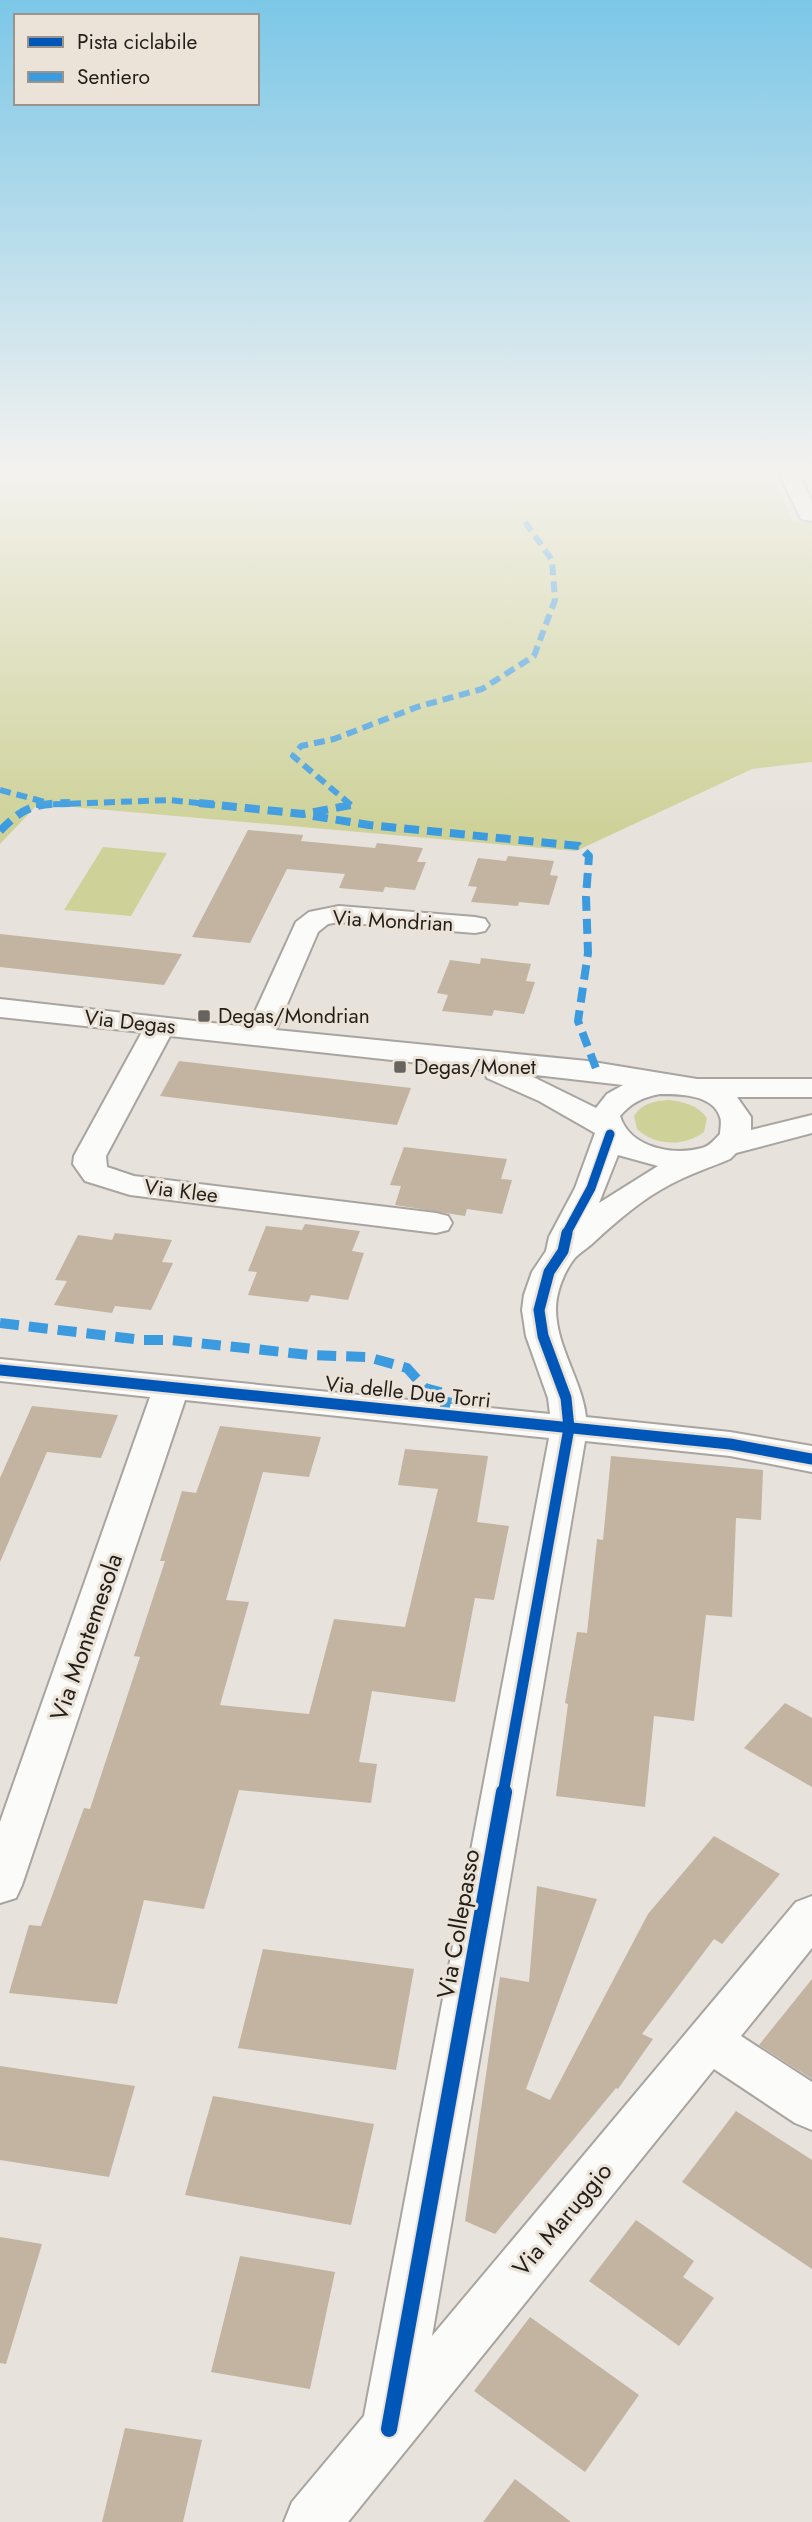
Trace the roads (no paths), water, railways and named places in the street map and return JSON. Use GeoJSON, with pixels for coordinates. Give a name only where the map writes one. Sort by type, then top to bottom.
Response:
{"type":"FeatureCollection","features":[{"type":"Feature","properties":{"kind":"street","name":"Via Mondrian"},"geometry":{"type":"LineString","coordinates":[[259,1036],[304,932],[319,918],[339,914],[475,925]]}},
{"type":"Feature","properties":{"kind":"street","name":"Via Degas"},"geometry":{"type":"LineString","coordinates":[[0,1008],[469,1060],[604,1072],[686,1086]]}},
{"type":"Feature","properties":{"kind":"street","name":"Via Klee"},"geometry":{"type":"LineString","coordinates":[[161,1025],[90,1156],[89,1164],[96,1174],[130,1185],[436,1223]]}},
{"type":"Feature","properties":{"kind":"street","name":"Via Degas"},"geometry":{"type":"LineString","coordinates":[[469,1060],[538,1089],[608,1130],[630,1148],[654,1157],[680,1160],[717,1152]]}},
{"type":"Feature","properties":{"kind":"street"},"geometry":{"type":"LineString","coordinates":[[569,1427],[569,1406],[545,1345],[539,1310],[546,1280],[563,1251],[565,1237],[598,1171],[608,1130],[605,1116],[608,1109],[624,1095],[650,1086],[812,1088]]}},
{"type":"Feature","properties":{"kind":"street"},"geometry":{"type":"LineString","coordinates":[[686,1086],[723,1100],[733,1110],[739,1128],[736,1137],[717,1152]]}},
{"type":"Feature","properties":{"kind":"street"},"geometry":{"type":"LineString","coordinates":[[563,1251],[616,1205],[639,1190],[717,1152],[812,1124]]}},
{"type":"Feature","properties":{"kind":"street","name":"Via delle Due Torri"},"geometry":{"type":"LineString","coordinates":[[0,1370],[759,1447],[812,1459]]}},
{"type":"Feature","properties":{"kind":"street","name":"Via Montemesola"},"geometry":{"type":"LineString","coordinates":[[0,1885],[171,1388]]}},
{"type":"Feature","properties":{"kind":"street","name":"Via Collepasso"},"geometry":{"type":"LineString","coordinates":[[389,2429],[569,1427]]}},
{"type":"Feature","properties":{"kind":"street","name":"Via Maruggio"},"geometry":{"type":"LineString","coordinates":[[312,2522],[812,1916]]}},
{"type":"Feature","properties":{"kind":"street"},"geometry":{"type":"LineString","coordinates":[[709,2041],[812,2108]]}},
{"type":"Feature","properties":{"kind":"place","name":"Degas/Mondrian"},"geometry":{"type":"Point","coordinates":[204,1016]}},
{"type":"Feature","properties":{"kind":"place","name":"Degas/Monet"},"geometry":{"type":"Point","coordinates":[400,1067]}}]}
